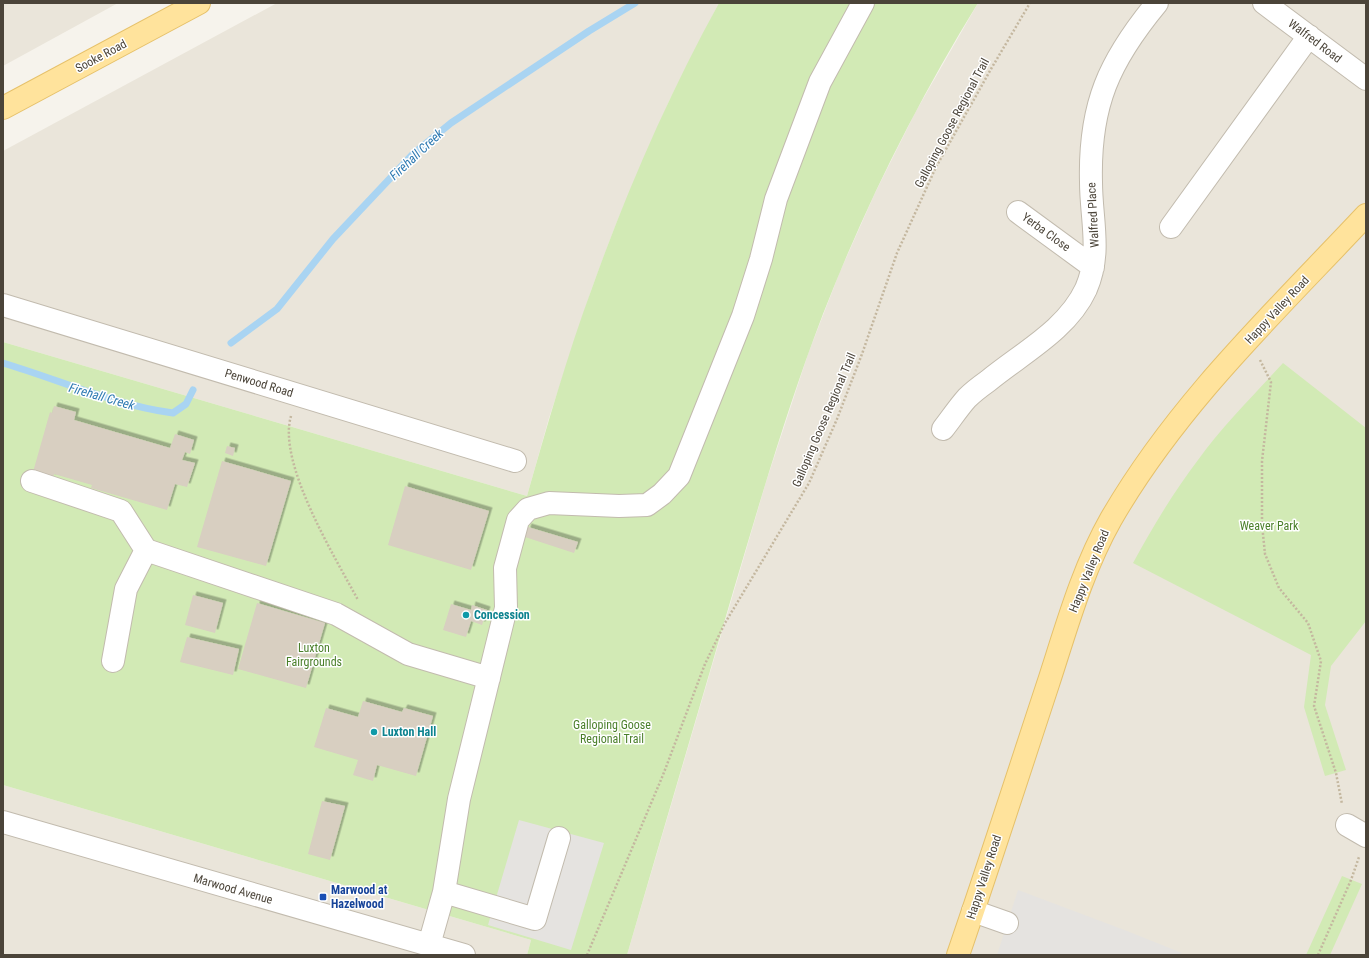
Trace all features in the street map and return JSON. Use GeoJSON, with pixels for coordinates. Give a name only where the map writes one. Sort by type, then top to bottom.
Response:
{"type":"FeatureCollection","features":[{"type":"Feature","properties":{"kind":"main road","name":"Sooke Road"},"geometry":{"type":"LineString","coordinates":[[3,108],[199,3]]}},
{"type":"Feature","properties":{"kind":"main road","name":"Happy Valley Road"},"geometry":{"type":"LineString","coordinates":[[958,955],[1068,624],[1092,556],[1110,520],[1130,487],[1173,425],[1224,365],[1366,215]]}},
{"type":"Feature","properties":{"kind":"street"},"geometry":{"type":"LineString","coordinates":[[429,945],[444,892],[459,799],[506,608],[505,568],[518,520],[528,509],[549,502],[619,506],[647,505],[662,494],[679,476],[743,316],[761,259],[776,199],[820,82],[863,3]]}},
{"type":"Feature","properties":{"kind":"street","name":"Walfred Place"},"geometry":{"type":"LineString","coordinates":[[943,429],[967,398],[1052,332],[1074,310],[1086,289],[1093,266],[1096,246],[1090,182],[1092,135],[1098,105],[1114,64],[1133,32],[1157,3]]}},
{"type":"Feature","properties":{"kind":"street","name":"Walfred Road"},"geometry":{"type":"LineString","coordinates":[[1264,3],[1366,78]]}},
{"type":"Feature","properties":{"kind":"street"},"geometry":{"type":"LineString","coordinates":[[1171,227],[1309,36]]}},
{"type":"Feature","properties":{"kind":"street","name":"Yerba Close"},"geometry":{"type":"LineString","coordinates":[[1018,212],[1093,266]]}},
{"type":"Feature","properties":{"kind":"street","name":"Penwood Road"},"geometry":{"type":"LineString","coordinates":[[3,305],[515,461]]}},
{"type":"Feature","properties":{"kind":"street"},"geometry":{"type":"LineString","coordinates":[[32,481],[121,511],[146,550],[336,614],[408,654],[489,678]]}},
{"type":"Feature","properties":{"kind":"street"},"geometry":{"type":"LineString","coordinates":[[113,661],[126,588],[146,550]]}},
{"type":"Feature","properties":{"kind":"street","name":"Marwood Avenue"},"geometry":{"type":"LineString","coordinates":[[3,822],[464,955]]}},
{"type":"Feature","properties":{"kind":"street"},"geometry":{"type":"LineString","coordinates":[[1347,824],[1366,836]]}},
{"type":"Feature","properties":{"kind":"street"},"geometry":{"type":"LineString","coordinates":[[444,892],[535,920],[559,838]]}},
{"type":"Feature","properties":{"kind":"street"},"geometry":{"type":"LineString","coordinates":[[973,911],[1008,923]]}},
{"type":"Feature","properties":{"kind":"path","name":"Galloping Goose Regional Trail"},"geometry":{"type":"LineString","coordinates":[[587,955],[663,775],[706,664],[725,623],[805,490],[815,469],[859,361],[897,253],[936,167],[991,68],[1030,3]]}},
{"type":"Feature","properties":{"kind":"path"},"geometry":{"type":"LineString","coordinates":[[1248,340],[1271,382],[1262,461],[1262,524],[1265,554],[1279,588],[1308,623],[1321,661],[1314,706],[1336,773],[1347,824]]}},
{"type":"Feature","properties":{"kind":"path"},"geometry":{"type":"LineString","coordinates":[[298,395],[288,426],[288,441],[295,470],[312,511],[360,604]]}},
{"type":"Feature","properties":{"kind":"path"},"geometry":{"type":"LineString","coordinates":[[1318,955],[1352,880],[1366,836]]}},
{"type":"Feature","properties":{"kind":"shaded area"},"geometry":{"type":"Polygon","coordinates":[[[3,3],[118,3],[3,66],[3,3]]]}},
{"type":"Feature","properties":{"kind":"shaded area"},"geometry":{"type":"Polygon","coordinates":[[[277,3],[719,3],[670,99],[616,224],[592,288],[549,418],[527,496],[3,342],[3,151],[277,3]]]}},
{"type":"Feature","properties":{"kind":"shaded area"},"geometry":{"type":"Polygon","coordinates":[[[978,3],[1366,3],[1366,955],[627,955],[766,482],[808,354],[839,274],[875,193],[915,113],[978,3]]]}},
{"type":"Feature","properties":{"kind":"shaded area"},"geometry":{"type":"Polygon","coordinates":[[[3,785],[531,940],[527,955],[3,955],[3,785]]]}},
{"type":"Feature","properties":{"kind":"shaded area"},"geometry":{"type":"Polygon","coordinates":[[[519,820],[604,843],[571,950],[488,925],[519,820]]]}},
{"type":"Feature","properties":{"kind":"shaded area"},"geometry":{"type":"Polygon","coordinates":[[[1018,890],[1182,953],[1178,955],[997,955],[1018,890]]]}},
{"type":"Feature","properties":{"kind":"green space","name":"Luxton Fairgrounds"},"geometry":{"type":"Polygon","coordinates":[[[719,3],[978,3],[913,116],[874,194],[839,274],[810,348],[775,452],[627,955],[527,955],[531,940],[3,785],[3,342],[527,496],[574,339],[605,251],[634,179],[666,107],[719,3]]]}},
{"type":"Feature","properties":{"kind":"green space","name":"Weaver Park"},"geometry":{"type":"Polygon","coordinates":[[[1283,363],[1366,428],[1366,621],[1331,666],[1325,705],[1346,770],[1325,776],[1304,707],[1311,655],[1133,563],[1171,498],[1189,472],[1228,422],[1283,363]]]}},
{"type":"Feature","properties":{"kind":"green space"},"geometry":{"type":"Polygon","coordinates":[[[1342,876],[1362,884],[1330,955],[1306,955],[1342,876]]]}},
{"type":"Feature","properties":{"kind":"building"},"geometry":{"type":"Polygon","coordinates":[[[54,406],[76,412],[74,420],[170,448],[175,434],[194,440],[190,454],[185,452],[182,460],[195,463],[187,487],[175,484],[167,510],[91,488],[92,485],[54,474],[53,478],[33,472],[50,412],[52,413],[54,406]]]}},
{"type":"Feature","properties":{"kind":"building"},"geometry":{"type":"Polygon","coordinates":[[[227,446],[235,448],[233,456],[225,453],[227,446]]]}},
{"type":"Feature","properties":{"kind":"building"},"geometry":{"type":"Polygon","coordinates":[[[222,461],[291,481],[266,566],[197,547],[222,461]]]}},
{"type":"Feature","properties":{"kind":"building"},"geometry":{"type":"Polygon","coordinates":[[[405,486],[489,511],[471,570],[388,545],[405,486]]]}},
{"type":"Feature","properties":{"kind":"building"},"geometry":{"type":"Polygon","coordinates":[[[528,527],[578,542],[574,553],[525,537],[528,527]]]}},
{"type":"Feature","properties":{"kind":"building"},"geometry":{"type":"Polygon","coordinates":[[[193,595],[223,603],[215,633],[185,625],[193,595]]]}},
{"type":"Feature","properties":{"kind":"building"},"geometry":{"type":"Polygon","coordinates":[[[257,603],[325,623],[306,688],[238,669],[257,603]]]}},
{"type":"Feature","properties":{"kind":"building","name":"Concession"},"geometry":{"type":"Polygon","coordinates":[[[451,604],[471,610],[472,605],[487,610],[482,625],[471,621],[466,637],[443,630],[451,604]]]}},
{"type":"Feature","properties":{"kind":"building"},"geometry":{"type":"Polygon","coordinates":[[[187,637],[239,649],[233,675],[180,662],[187,637]]]}},
{"type":"Feature","properties":{"kind":"building","name":"Luxton Hall"},"geometry":{"type":"Polygon","coordinates":[[[363,701],[402,712],[404,708],[433,716],[416,776],[377,765],[373,781],[353,775],[358,760],[314,747],[326,708],[358,717],[363,701]]]}},
{"type":"Feature","properties":{"kind":"building"},"geometry":{"type":"Polygon","coordinates":[[[322,801],[345,806],[330,860],[308,854],[322,801]]]}},
{"type":"Feature","properties":{"kind":"waterway","name":"Firehall Creek"},"geometry":{"type":"LineString","coordinates":[[231,343],[277,309],[333,239],[413,154],[451,123],[589,31],[635,3]]}},
{"type":"Feature","properties":{"kind":"waterway","name":"Firehall Creek"},"geometry":{"type":"LineString","coordinates":[[3,363],[108,398],[173,413],[186,404],[193,390]]}},
{"type":"Feature","properties":{"kind":"place","name":"Concession"},"geometry":{"type":"Point","coordinates":[466,615]}},
{"type":"Feature","properties":{"kind":"place","name":"Luxton Hall"},"geometry":{"type":"Point","coordinates":[374,732]}},
{"type":"Feature","properties":{"kind":"place","name":"Marwood at Hazelwood"},"geometry":{"type":"Point","coordinates":[323,897]}}]}
